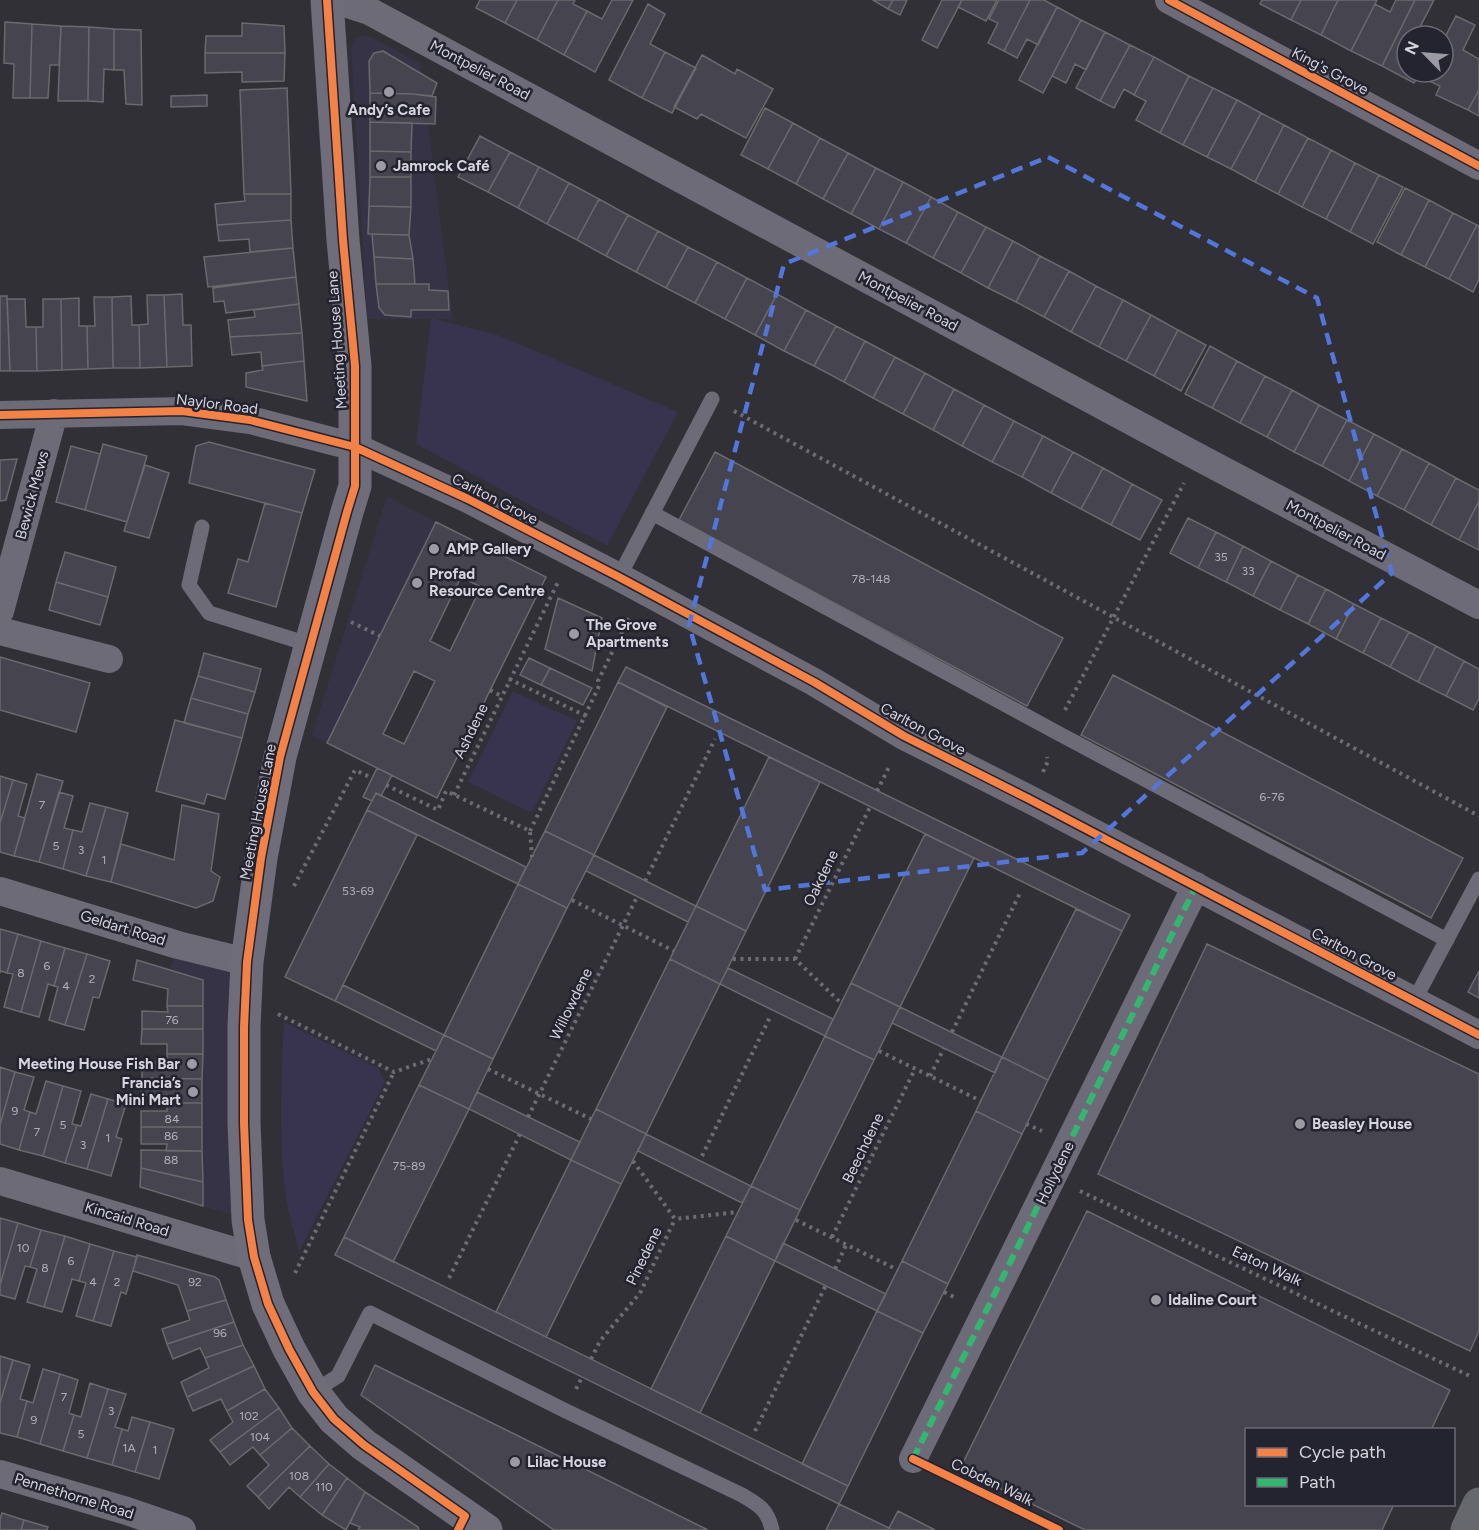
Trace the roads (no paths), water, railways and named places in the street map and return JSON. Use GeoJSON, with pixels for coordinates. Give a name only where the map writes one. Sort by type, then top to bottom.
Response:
{"type":"FeatureCollection","features":[{"type":"Feature","properties":{"kind":"highway"},"geometry":{"type":"LineString","coordinates":[[1467,1530],[1479,1504]]}},
{"type":"Feature","properties":{"kind":"street","name":"Meeting House Lane"},"geometry":{"type":"LineString","coordinates":[[327,0],[343,240],[355,366],[355,486],[280,757],[261,858],[247,962],[244,1027],[244,1123],[248,1220],[254,1257],[268,1304],[313,1392],[334,1419],[364,1445],[470,1525]]}},
{"type":"Feature","properties":{"kind":"street","name":"Montpelier Road"},"geometry":{"type":"LineString","coordinates":[[335,0],[369,11],[1198,457],[1479,605]]}},
{"type":"Feature","properties":{"kind":"street","name":"King's Grove"},"geometry":{"type":"LineString","coordinates":[[1169,0],[1479,166]]}},
{"type":"Feature","properties":{"kind":"street","name":"Naylor Road"},"geometry":{"type":"LineString","coordinates":[[0,415],[182,411],[249,420],[355,447]]}},
{"type":"Feature","properties":{"kind":"street","name":"Bewick Mews"},"geometry":{"type":"LineString","coordinates":[[0,611],[54,413]]}},
{"type":"Feature","properties":{"kind":"street","name":"Carlton Grove"},"geometry":{"type":"LineString","coordinates":[[355,447],[468,499],[572,553],[814,682],[904,736],[1479,1035]]}},
{"type":"Feature","properties":{"kind":"street"},"geometry":{"type":"LineString","coordinates":[[0,631],[109,659]]}},
{"type":"Feature","properties":{"kind":"street","name":"Hollydene"},"geometry":{"type":"LineString","coordinates":[[913,1459],[1196,886]]}},
{"type":"Feature","properties":{"kind":"street","name":"Geldart Road"},"geometry":{"type":"LineString","coordinates":[[0,891],[178,945],[247,962]]}},
{"type":"Feature","properties":{"kind":"street","name":"Kincaid Road"},"geometry":{"type":"LineString","coordinates":[[0,1181],[254,1257]]}},
{"type":"Feature","properties":{"kind":"street","name":"Pennethorne Road"},"geometry":{"type":"LineString","coordinates":[[0,1474],[127,1511],[182,1530]]}},
{"type":"Feature","properties":{"kind":"lane"},"geometry":{"type":"LineString","coordinates":[[631,584],[652,513],[712,399]]}},
{"type":"Feature","properties":{"kind":"lane"},"geometry":{"type":"LineString","coordinates":[[652,513],[1054,731],[1447,940]]}},
{"type":"Feature","properties":{"kind":"lane"},"geometry":{"type":"LineString","coordinates":[[202,527],[189,585],[209,613],[311,645]]}},
{"type":"Feature","properties":{"kind":"lane"},"geometry":{"type":"LineString","coordinates":[[1414,1001],[1479,879]]}},
{"type":"Feature","properties":{"kind":"lane"},"geometry":{"type":"LineString","coordinates":[[313,1392],[338,1376],[370,1313],[566,1411],[742,1495],[758,1505],[770,1519],[772,1530]]}},
{"type":"Feature","properties":{"kind":"place","name":"Andy’s Cafe"},"geometry":{"type":"Point","coordinates":[389,92]}},
{"type":"Feature","properties":{"kind":"place","name":"Jamrock Café"},"geometry":{"type":"Point","coordinates":[381,166]}},
{"type":"Feature","properties":{"kind":"place","name":"AMP Gallery"},"geometry":{"type":"Point","coordinates":[434,549]}},
{"type":"Feature","properties":{"kind":"place","name":"Profad Resource Centre"},"geometry":{"type":"Point","coordinates":[417,583]}},
{"type":"Feature","properties":{"kind":"place","name":"The Grove Apartments"},"geometry":{"type":"Point","coordinates":[574,634]}},
{"type":"Feature","properties":{"kind":"place","name":"Meeting House Fish Bar"},"geometry":{"type":"Point","coordinates":[192,1064]}},
{"type":"Feature","properties":{"kind":"place","name":"Francia’s Mini Mart"},"geometry":{"type":"Point","coordinates":[193,1092]}},
{"type":"Feature","properties":{"kind":"place","name":"Beasley House"},"geometry":{"type":"Point","coordinates":[1300,1124]}},
{"type":"Feature","properties":{"kind":"place","name":"Idaline Court"},"geometry":{"type":"Point","coordinates":[1156,1300]}},
{"type":"Feature","properties":{"kind":"place","name":"Lilac House"},"geometry":{"type":"Point","coordinates":[515,1462]}}]}
